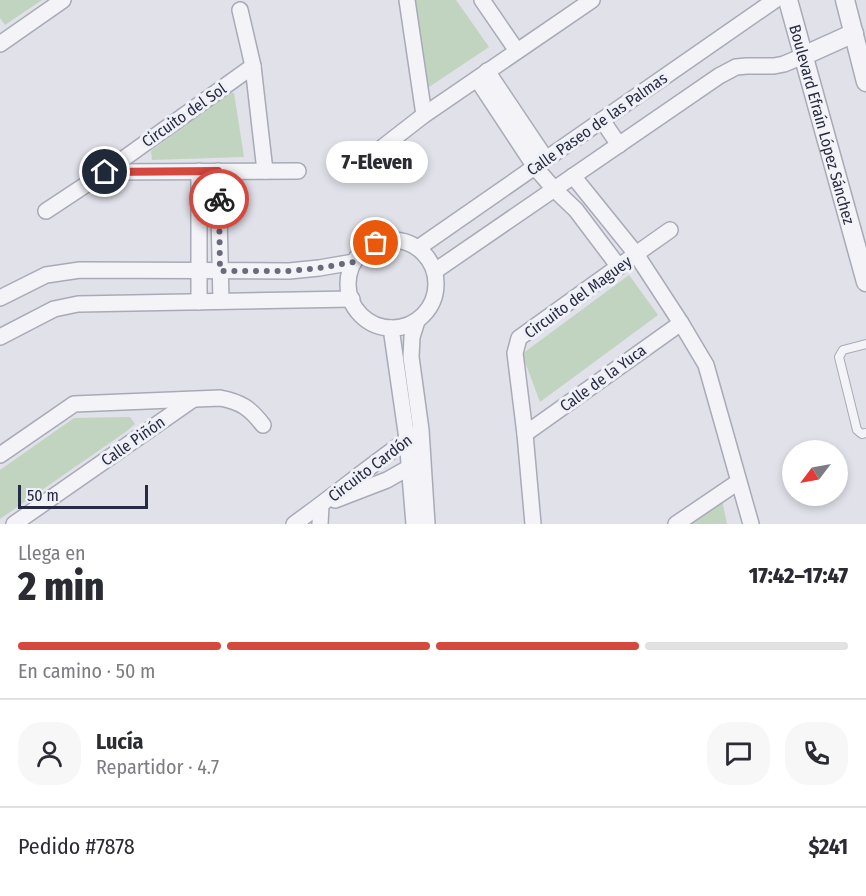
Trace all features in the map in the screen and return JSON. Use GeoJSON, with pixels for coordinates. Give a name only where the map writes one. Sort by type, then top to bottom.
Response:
{"type":"FeatureCollection","features":[{"type":"Feature","properties":{"kind":"street"},"geometry":{"type":"LineString","coordinates":[[0,44],[63,0]]}},
{"type":"Feature","properties":{"kind":"street"},"geometry":{"type":"LineString","coordinates":[[406,0],[424,116]]}},
{"type":"Feature","properties":{"kind":"street"},"geometry":{"type":"LineString","coordinates":[[482,0],[517,51]]}},
{"type":"Feature","properties":{"kind":"street"},"geometry":{"type":"LineString","coordinates":[[379,150],[591,0]]}},
{"type":"Feature","properties":{"kind":"street","name":"Calle Paseo de las Palmas"},"geometry":{"type":"LineString","coordinates":[[418,248],[775,0]]}},
{"type":"Feature","properties":{"kind":"street","name":"Boulevard Efraín López Sánchez"},"geometry":{"type":"LineString","coordinates":[[788,0],[866,279]]}},
{"type":"Feature","properties":{"kind":"street"},"geometry":{"type":"LineString","coordinates":[[845,0],[866,82]]}},
{"type":"Feature","properties":{"kind":"street"},"geometry":{"type":"LineString","coordinates":[[240,10],[253,66],[265,171]]}},
{"type":"Feature","properties":{"kind":"street"},"geometry":{"type":"LineString","coordinates":[[803,56],[854,33]]}},
{"type":"Feature","properties":{"kind":"street","name":"Calle Paseo de las Palmas"},"geometry":{"type":"LineString","coordinates":[[435,271],[719,76],[736,67],[774,66],[803,56]]}},
{"type":"Feature","properties":{"kind":"street","name":"Circuito del Sol"},"geometry":{"type":"LineString","coordinates":[[105,172],[253,66]]}},
{"type":"Feature","properties":{"kind":"street"},"geometry":{"type":"LineString","coordinates":[[482,75],[541,163],[554,189],[576,210],[619,267]]}},
{"type":"Feature","properties":{"kind":"street"},"geometry":{"type":"LineString","coordinates":[[602,120],[619,145]]}},
{"type":"Feature","properties":{"kind":"street"},"geometry":{"type":"LineString","coordinates":[[199,302],[200,171]]}},
{"type":"Feature","properties":{"kind":"street"},"geometry":{"type":"LineString","coordinates":[[218,171],[221,301]]}},
{"type":"Feature","properties":{"kind":"street","name":"Circuito del Sol"},"geometry":{"type":"LineString","coordinates":[[105,172],[298,171]]}},
{"type":"Feature","properties":{"kind":"street"},"geometry":{"type":"LineString","coordinates":[[46,211],[105,172]]}},
{"type":"Feature","properties":{"kind":"street"},"geometry":{"type":"LineString","coordinates":[[573,176],[636,254],[670,230]]}},
{"type":"Feature","properties":{"kind":"street"},"geometry":{"type":"LineString","coordinates":[[391,240],[405,242],[418,248],[428,258],[435,271],[437,285],[434,299],[427,311],[417,321],[404,327],[390,328],[376,325],[363,317],[354,306],[349,291],[349,276],[354,262],[363,250],[376,243],[391,240]]}},
{"type":"Feature","properties":{"kind":"street","name":"Circuito del Maguey"},"geometry":{"type":"LineString","coordinates":[[533,524],[515,353],[519,338],[636,254],[706,365],[751,524]]}},
{"type":"Feature","properties":{"kind":"street"},"geometry":{"type":"LineString","coordinates":[[0,298],[46,275],[80,270],[289,271],[354,262]]}},
{"type":"Feature","properties":{"kind":"street"},"geometry":{"type":"LineString","coordinates":[[0,337],[54,309],[78,304],[352,299]]}},
{"type":"Feature","properties":{"kind":"street"},"geometry":{"type":"LineString","coordinates":[[414,524],[416,463],[421,430],[411,357],[412,337],[417,321]]}},
{"type":"Feature","properties":{"kind":"street","name":"Calle de la Yuca"},"geometry":{"type":"LineString","coordinates":[[525,434],[681,323]]}},
{"type":"Feature","properties":{"kind":"street"},"geometry":{"type":"LineString","coordinates":[[390,328],[407,439],[416,463],[427,524]]}},
{"type":"Feature","properties":{"kind":"street"},"geometry":{"type":"LineString","coordinates":[[2,449],[74,404],[220,398],[234,401],[253,412],[263,425]]}},
{"type":"Feature","properties":{"kind":"street","name":"Calle Piñón"},"geometry":{"type":"LineString","coordinates":[[14,524],[192,400]]}},
{"type":"Feature","properties":{"kind":"street","name":"Circuito Cardón"},"geometry":{"type":"LineString","coordinates":[[321,505],[421,430]]}},
{"type":"Feature","properties":{"kind":"street","name":"Circuito Cardón"},"geometry":{"type":"LineString","coordinates":[[321,505],[387,480],[416,463]]}},
{"type":"Feature","properties":{"kind":"street"},"geometry":{"type":"LineString","coordinates":[[676,524],[738,482]]}},
{"type":"Feature","properties":{"kind":"street"},"geometry":{"type":"LineString","coordinates":[[294,524],[321,505]]}},
{"type":"Feature","properties":{"kind":"street"},"geometry":{"type":"LineString","coordinates":[[320,524],[321,505]]}},
{"type":"Feature","properties":{"kind":"lane"},"geometry":{"type":"LineString","coordinates":[[866,344],[843,350],[838,357],[857,430],[862,434],[866,433]]}},
{"type":"Feature","properties":{"kind":"green space"},"geometry":{"type":"Polygon","coordinates":[[[0,0],[42,0],[5,25],[0,18],[0,0]]]}},
{"type":"Feature","properties":{"kind":"green space"},"geometry":{"type":"Polygon","coordinates":[[[411,0],[456,0],[489,47],[426,89],[411,0]]]}},
{"type":"Feature","properties":{"kind":"green space"},"geometry":{"type":"Polygon","coordinates":[[[227,93],[234,93],[244,157],[152,160],[151,151],[227,93]]]}},
{"type":"Feature","properties":{"kind":"green space"},"geometry":{"type":"Polygon","coordinates":[[[629,275],[658,315],[540,402],[522,354],[629,275]]]}},
{"type":"Feature","properties":{"kind":"green space"},"geometry":{"type":"Polygon","coordinates":[[[130,417],[135,424],[127,431],[0,519],[0,470],[74,418],[130,417]]]}},
{"type":"Feature","properties":{"kind":"green space"},"geometry":{"type":"Polygon","coordinates":[[[722,500],[727,524],[687,524],[722,500]]]}},
{"type":"Feature","properties":{"kind":"way so far"},"geometry":{"type":"LineString","coordinates":[[219,199],[220,271],[289,271],[354,262],[363,250],[376,243]]}},
{"type":"Feature","properties":{"kind":"place","name":"7-Eleven"},"geometry":{"type":"Point","coordinates":[376,243]}},
{"type":"Feature","properties":{"kind":"route"},"geometry":{"type":"LineString","coordinates":[[105,172],[218,171],[219,199]]}}]}
